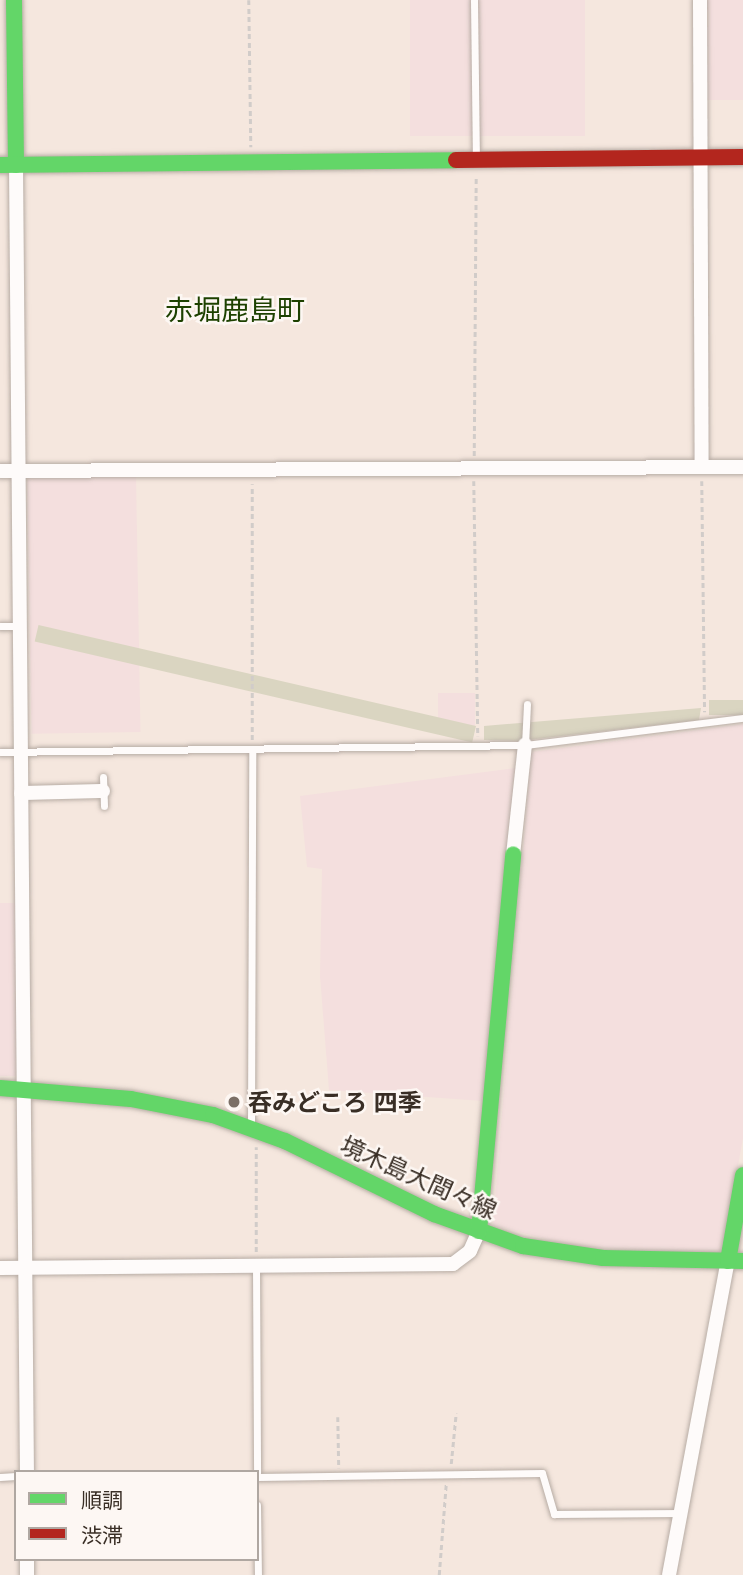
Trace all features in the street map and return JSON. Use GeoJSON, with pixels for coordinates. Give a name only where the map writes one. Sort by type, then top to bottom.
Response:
{"type":"FeatureCollection","features":[{"type":"Feature","properties":{"kind":"street"},"geometry":{"type":"LineString","coordinates":[[14,0],[8,165],[19,470],[27,1470]]}},
{"type":"Feature","properties":{"kind":"street"},"geometry":{"type":"LineString","coordinates":[[700,0],[702,467]]}},
{"type":"Feature","properties":{"kind":"street"},"geometry":{"type":"LineString","coordinates":[[8,165],[743,157]]}},
{"type":"Feature","properties":{"kind":"street"},"geometry":{"type":"LineString","coordinates":[[0,471],[743,467]]}},
{"type":"Feature","properties":{"kind":"street"},"geometry":{"type":"LineString","coordinates":[[0,1268],[453,1264],[470,1251],[479,1231],[525,745]]}},
{"type":"Feature","properties":{"kind":"street"},"geometry":{"type":"LineString","coordinates":[[21,793],[103,784]]}},
{"type":"Feature","properties":{"kind":"street","name":"境木島大間々線"},"geometry":{"type":"LineString","coordinates":[[0,1088],[165,1104],[256,1129],[479,1231],[523,1246],[603,1258],[736,1261]]}},
{"type":"Feature","properties":{"kind":"street"},"geometry":{"type":"LineString","coordinates":[[669,1575],[736,1261],[743,1175]]}},
{"type":"Feature","properties":{"kind":"lane"},"geometry":{"type":"LineString","coordinates":[[474,0],[476,160]]}},
{"type":"Feature","properties":{"kind":"lane"},"geometry":{"type":"LineString","coordinates":[[0,626],[20,626]]}},
{"type":"Feature","properties":{"kind":"lane"},"geometry":{"type":"LineString","coordinates":[[525,745],[527,704]]}},
{"type":"Feature","properties":{"kind":"lane"},"geometry":{"type":"LineString","coordinates":[[0,752],[525,745],[743,718]]}},
{"type":"Feature","properties":{"kind":"lane"},"geometry":{"type":"LineString","coordinates":[[252,750],[256,1129]]}},
{"type":"Feature","properties":{"kind":"lane"},"geometry":{"type":"LineString","coordinates":[[103,784],[104,806]]}},
{"type":"Feature","properties":{"kind":"lane"},"geometry":{"type":"LineString","coordinates":[[256,1266],[257,1470]]}},
{"type":"Feature","properties":{"kind":"lane"},"geometry":{"type":"LineString","coordinates":[[259,1477],[545,1474],[547,1507],[559,1514],[681,1513]]}},
{"type":"Feature","properties":{"kind":"path"},"geometry":{"type":"LineString","coordinates":[[249,0],[251,163]]}},
{"type":"Feature","properties":{"kind":"path"},"geometry":{"type":"LineString","coordinates":[[476,160],[474,468],[479,747]]}},
{"type":"Feature","properties":{"kind":"path"},"geometry":{"type":"LineString","coordinates":[[702,467],[705,723]]}},
{"type":"Feature","properties":{"kind":"path"},"geometry":{"type":"LineString","coordinates":[[252,750],[253,470]]}},
{"type":"Feature","properties":{"kind":"path"},"geometry":{"type":"LineString","coordinates":[[256,1129],[256,1266]]}},
{"type":"Feature","properties":{"kind":"path"},"geometry":{"type":"LineString","coordinates":[[439,1575],[456,1413]]}},
{"type":"Feature","properties":{"kind":"path"},"geometry":{"type":"LineString","coordinates":[[338,1417],[340,1474]]}},
{"type":"Feature","properties":{"kind":"shaded area"},"geometry":{"type":"Polygon","coordinates":[[[410,0],[585,0],[585,136],[410,136],[410,0]]]}},
{"type":"Feature","properties":{"kind":"shaded area"},"geometry":{"type":"Polygon","coordinates":[[[704,0],[743,0],[743,100],[704,100],[704,0]]]}},
{"type":"Feature","properties":{"kind":"shaded area"},"geometry":{"type":"Polygon","coordinates":[[[136,476],[140,732],[31,734],[27,478],[136,476]]]}},
{"type":"Feature","properties":{"kind":"shaded area"},"geometry":{"type":"Polygon","coordinates":[[[39,625],[476,726],[472,743],[35,642],[39,625]]]}},
{"type":"Feature","properties":{"kind":"shaded area"},"geometry":{"type":"Polygon","coordinates":[[[438,693],[475,693],[475,727],[438,727],[438,693]]]}},
{"type":"Feature","properties":{"kind":"shaded area"},"geometry":{"type":"Polygon","coordinates":[[[709,700],[743,700],[743,715],[709,715],[709,700]]]}},
{"type":"Feature","properties":{"kind":"shaded area"},"geometry":{"type":"Polygon","coordinates":[[[701,708],[699,720],[519,741],[484,740],[484,726],[701,708]]]}},
{"type":"Feature","properties":{"kind":"shaded area"},"geometry":{"type":"Polygon","coordinates":[[[743,724],[743,1138],[722,1255],[573,1246],[493,1225],[531,752],[743,724]]]}},
{"type":"Feature","properties":{"kind":"shaded area"},"geometry":{"type":"Polygon","coordinates":[[[516,768],[483,1101],[329,1090],[320,976],[322,869],[307,867],[300,796],[516,768]]]}},
{"type":"Feature","properties":{"kind":"shaded area"},"geometry":{"type":"Polygon","coordinates":[[[0,903],[17,903],[17,1076],[0,1076],[0,903]]]}},
{"type":"Feature","properties":{"kind":"traffic: fast"},"geometry":{"type":"LineString","coordinates":[[14,0],[16,165]]}},
{"type":"Feature","properties":{"kind":"traffic: fast"},"geometry":{"type":"LineString","coordinates":[[0,165],[456,160]]}},
{"type":"Feature","properties":{"kind":"traffic: fast"},"geometry":{"type":"LineString","coordinates":[[479,1231],[513,855]]}},
{"type":"Feature","properties":{"kind":"traffic: fast"},"geometry":{"type":"LineString","coordinates":[[0,1088],[131,1099],[213,1115],[285,1141],[434,1214],[523,1246],[603,1258],[743,1261]]}},
{"type":"Feature","properties":{"kind":"traffic: fast"},"geometry":{"type":"LineString","coordinates":[[728,1261],[743,1175]]}},
{"type":"Feature","properties":{"kind":"traffic: jam"},"geometry":{"type":"LineString","coordinates":[[456,160],[743,157]]}},
{"type":"Feature","properties":{"kind":"place","name":"呑みどころ 四季"},"geometry":{"type":"Point","coordinates":[234,1102]}},
{"type":"Feature","properties":{"kind":"district","name":"赤堀鹿島町"},"geometry":{"type":"Point","coordinates":[235,309]}}]}
